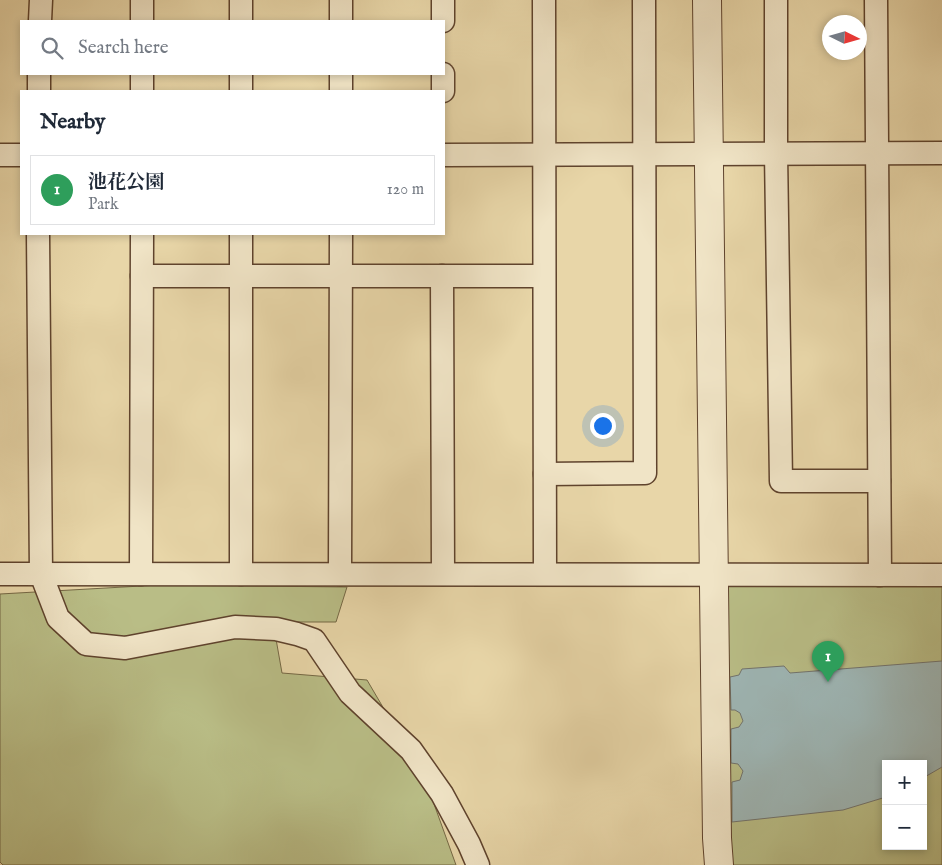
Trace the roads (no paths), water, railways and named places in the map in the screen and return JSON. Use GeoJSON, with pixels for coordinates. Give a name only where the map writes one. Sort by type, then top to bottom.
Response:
{"type":"FeatureCollection","features":[{"type":"Feature","properties":{"kind":"street"},"geometry":{"type":"LineString","coordinates":[[40,0],[40,20]]}},
{"type":"Feature","properties":{"kind":"street"},"geometry":{"type":"LineString","coordinates":[[142,0],[142,20]]}},
{"type":"Feature","properties":{"kind":"street"},"geometry":{"type":"LineString","coordinates":[[241,0],[241,20]]}},
{"type":"Feature","properties":{"kind":"street"},"geometry":{"type":"LineString","coordinates":[[341,0],[341,20]]}},
{"type":"Feature","properties":{"kind":"street"},"geometry":{"type":"LineString","coordinates":[[443,0],[443,20]]}},
{"type":"Feature","properties":{"kind":"street"},"geometry":{"type":"LineString","coordinates":[[544,0],[545,574]]}},
{"type":"Feature","properties":{"kind":"street"},"geometry":{"type":"LineString","coordinates":[[545,474],[645,473],[644,0]]}},
{"type":"Feature","properties":{"kind":"street"},"geometry":{"type":"LineString","coordinates":[[707,0],[713,574],[719,865]]}},
{"type":"Feature","properties":{"kind":"street"},"geometry":{"type":"LineString","coordinates":[[776,0],[776,153],[781,481],[879,481]]}},
{"type":"Feature","properties":{"kind":"street"},"geometry":{"type":"LineString","coordinates":[[876,0],[880,575]]}},
{"type":"Feature","properties":{"kind":"street"},"geometry":{"type":"LineString","coordinates":[[39,75],[39,90]]}},
{"type":"Feature","properties":{"kind":"street"},"geometry":{"type":"LineString","coordinates":[[142,75],[142,90]]}},
{"type":"Feature","properties":{"kind":"street"},"geometry":{"type":"LineString","coordinates":[[241,75],[241,90]]}},
{"type":"Feature","properties":{"kind":"street"},"geometry":{"type":"LineString","coordinates":[[341,75],[341,90]]}},
{"type":"Feature","properties":{"kind":"street"},"geometry":{"type":"LineString","coordinates":[[443,75],[443,90]]}},
{"type":"Feature","properties":{"kind":"street"},"geometry":{"type":"LineString","coordinates":[[445,155],[942,152]]}},
{"type":"Feature","properties":{"kind":"street"},"geometry":{"type":"LineString","coordinates":[[0,156],[20,156]]}},
{"type":"Feature","properties":{"kind":"street"},"geometry":{"type":"LineString","coordinates":[[38,235],[41,574],[58,618],[86,644],[125,648],[236,627],[276,629],[314,640],[350,693],[411,750],[442,794],[478,865]]}},
{"type":"Feature","properties":{"kind":"street"},"geometry":{"type":"LineString","coordinates":[[141,574],[142,235]]}},
{"type":"Feature","properties":{"kind":"street"},"geometry":{"type":"LineString","coordinates":[[241,235],[241,574]]}},
{"type":"Feature","properties":{"kind":"street"},"geometry":{"type":"LineString","coordinates":[[340,574],[341,235]]}},
{"type":"Feature","properties":{"kind":"street"},"geometry":{"type":"LineString","coordinates":[[142,276],[544,276]]}},
{"type":"Feature","properties":{"kind":"street"},"geometry":{"type":"LineString","coordinates":[[442,276],[444,574]]}},
{"type":"Feature","properties":{"kind":"street"},"geometry":{"type":"LineString","coordinates":[[0,574],[942,575]]}},
{"type":"Feature","properties":{"kind":"water"},"geometry":{"type":"Polygon","coordinates":[[[942,661],[942,767],[927,776],[927,760],[882,760],[882,798],[843,810],[732,822],[732,782],[740,780],[743,771],[738,764],[731,763],[731,729],[739,727],[743,721],[740,713],[731,710],[730,677],[739,675],[742,669],[784,666],[790,673],[942,661]]]}},
{"type":"Feature","properties":{"kind":"place","name":"池花公園"},"geometry":{"type":"Point","coordinates":[828,682]}}]}
